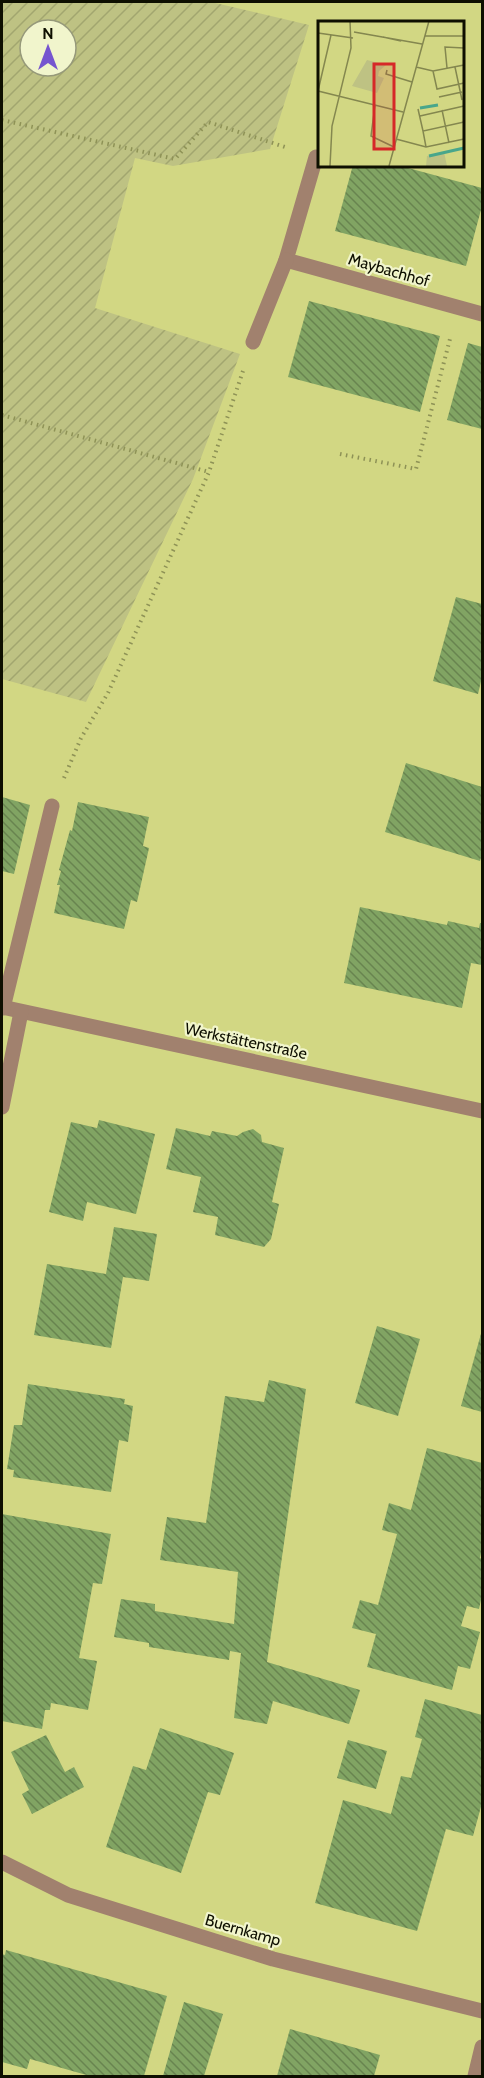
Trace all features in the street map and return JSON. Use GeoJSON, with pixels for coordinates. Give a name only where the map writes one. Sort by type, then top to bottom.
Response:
{"type":"FeatureCollection","features":[{"type":"Feature","properties":{"kind":"street"},"geometry":{"type":"LineString","coordinates":[[253,342],[286,260],[316,157]]}},
{"type":"Feature","properties":{"kind":"street","name":"Maybachhof"},"geometry":{"type":"LineString","coordinates":[[286,260],[483,314]]}},
{"type":"Feature","properties":{"kind":"street"},"geometry":{"type":"LineString","coordinates":[[2,1008],[52,806]]}},
{"type":"Feature","properties":{"kind":"street","name":"Werkstättenstraße"},"geometry":{"type":"LineString","coordinates":[[2,1008],[483,1111]]}},
{"type":"Feature","properties":{"kind":"street"},"geometry":{"type":"LineString","coordinates":[[2,1107],[21,1012]]}},
{"type":"Feature","properties":{"kind":"street","name":"Buernkamp"},"geometry":{"type":"LineString","coordinates":[[2,1862],[68,1895],[205,1938],[273,1959],[483,2011]]}},
{"type":"Feature","properties":{"kind":"street"},"geometry":{"type":"LineString","coordinates":[[475,2076],[483,2047]]}},
{"type":"Feature","properties":{"kind":"path"},"geometry":{"type":"LineString","coordinates":[[2,120],[175,159],[208,122],[316,157]]}},
{"type":"Feature","properties":{"kind":"path"},"geometry":{"type":"LineString","coordinates":[[340,454],[416,469],[458,308]]}},
{"type":"Feature","properties":{"kind":"path"},"geometry":{"type":"LineString","coordinates":[[52,806],[81,738],[108,693],[209,472],[253,342]]}},
{"type":"Feature","properties":{"kind":"path"},"geometry":{"type":"LineString","coordinates":[[2,416],[209,472]]}},
{"type":"Feature","properties":{"kind":"green space"},"geometry":{"type":"Polygon","coordinates":[[[2,2],[211,2],[309,25],[270,149],[173,166],[135,158],[95,308],[240,354],[193,479],[86,702],[2,679],[2,2]]]}},
{"type":"Feature","properties":{"kind":"building"},"geometry":{"type":"Polygon","coordinates":[[[353,166],[401,166],[482,188],[482,206],[466,266],[335,231],[353,166]]]}},
{"type":"Feature","properties":{"kind":"building"},"geometry":{"type":"Polygon","coordinates":[[[309,301],[440,336],[420,412],[288,377],[309,301]]]}},
{"type":"Feature","properties":{"kind":"building"},"geometry":{"type":"Polygon","coordinates":[[[468,343],[482,347],[482,429],[447,420],[468,343]]]}},
{"type":"Feature","properties":{"kind":"building"},"geometry":{"type":"Polygon","coordinates":[[[456,597],[482,604],[482,677],[478,694],[433,681],[456,597]]]}},
{"type":"Feature","properties":{"kind":"building"},"geometry":{"type":"Polygon","coordinates":[[[406,763],[482,787],[482,854],[480,861],[385,832],[406,763]]]}},
{"type":"Feature","properties":{"kind":"building"},"geometry":{"type":"Polygon","coordinates":[[[2,797],[30,805],[14,874],[2,871],[2,797]]]}},
{"type":"Feature","properties":{"kind":"building"},"geometry":{"type":"Polygon","coordinates":[[[78,802],[149,817],[143,846],[149,848],[137,902],[131,900],[124,929],[54,913],[60,885],[57,885],[61,871],[59,870],[70,830],[72,831],[78,802]]]}},
{"type":"Feature","properties":{"kind":"building"},"geometry":{"type":"Polygon","coordinates":[[[360,907],[447,925],[448,921],[479,928],[482,923],[482,965],[471,963],[462,1008],[344,983],[360,907]]]}},
{"type":"Feature","properties":{"kind":"building"},"geometry":{"type":"Polygon","coordinates":[[[99,1120],[155,1134],[136,1214],[87,1202],[83,1221],[49,1212],[71,1122],[97,1128],[99,1120]]]}},
{"type":"Feature","properties":{"kind":"building"},"geometry":{"type":"Polygon","coordinates":[[[176,1128],[210,1136],[212,1131],[237,1136],[253,1129],[261,1135],[262,1142],[284,1148],[272,1202],[279,1204],[271,1239],[264,1247],[215,1235],[218,1217],[193,1212],[201,1177],[166,1169],[176,1128]]]}},
{"type":"Feature","properties":{"kind":"building"},"geometry":{"type":"Polygon","coordinates":[[[114,1227],[157,1234],[149,1281],[123,1277],[111,1348],[34,1335],[47,1264],[106,1274],[114,1227]]]}},
{"type":"Feature","properties":{"kind":"building"},"geometry":{"type":"Polygon","coordinates":[[[377,1326],[420,1339],[398,1416],[355,1403],[377,1326]]]}},
{"type":"Feature","properties":{"kind":"building"},"geometry":{"type":"Polygon","coordinates":[[[482,1330],[482,1412],[461,1406],[482,1330]]]}},
{"type":"Feature","properties":{"kind":"building"},"geometry":{"type":"Polygon","coordinates":[[[269,1380],[306,1389],[267,1662],[360,1690],[349,1724],[273,1701],[267,1724],[234,1718],[241,1653],[230,1651],[229,1660],[149,1647],[149,1643],[114,1637],[121,1599],[155,1604],[155,1611],[234,1624],[238,1572],[160,1560],[167,1517],[206,1523],[225,1396],[264,1402],[269,1380]]]}},
{"type":"Feature","properties":{"kind":"building"},"geometry":{"type":"Polygon","coordinates":[[[28,1384],[125,1399],[124,1404],[133,1406],[128,1442],[119,1440],[111,1492],[13,1477],[14,1470],[7,1469],[14,1425],[22,1425],[28,1384]]]}},
{"type":"Feature","properties":{"kind":"building"},"geometry":{"type":"Polygon","coordinates":[[[427,1448],[482,1463],[482,1549],[480,1558],[482,1559],[482,1595],[479,1609],[467,1606],[461,1626],[480,1632],[470,1669],[458,1666],[452,1690],[367,1667],[376,1634],[352,1628],[360,1600],[378,1605],[397,1534],[382,1530],[389,1503],[411,1510],[427,1448]]]}},
{"type":"Feature","properties":{"kind":"building"},"geometry":{"type":"Polygon","coordinates":[[[2,1514],[111,1534],[102,1584],[93,1583],[79,1658],[97,1661],[88,1710],[51,1703],[50,1710],[45,1710],[42,1729],[2,1721],[2,1514]]]}},
{"type":"Feature","properties":{"kind":"building"},"geometry":{"type":"Polygon","coordinates":[[[425,1699],[482,1715],[482,1803],[473,1836],[446,1829],[417,1931],[315,1903],[343,1800],[391,1814],[401,1776],[411,1778],[422,1739],[415,1737],[425,1699]]]}},
{"type":"Feature","properties":{"kind":"building"},"geometry":{"type":"Polygon","coordinates":[[[160,1728],[234,1753],[220,1795],[208,1792],[181,1873],[106,1847],[133,1766],[146,1770],[160,1728]]]}},
{"type":"Feature","properties":{"kind":"building"},"geometry":{"type":"Polygon","coordinates":[[[46,1735],[65,1772],[74,1767],[84,1787],[32,1814],[22,1794],[29,1790],[11,1752],[46,1735]]]}},
{"type":"Feature","properties":{"kind":"building"},"geometry":{"type":"Polygon","coordinates":[[[348,1740],[387,1751],[376,1789],[337,1778],[348,1740]]]}},
{"type":"Feature","properties":{"kind":"building"},"geometry":{"type":"Polygon","coordinates":[[[6,1950],[167,1996],[144,2076],[90,2076],[30,2059],[27,2069],[2,2062],[2,1954],[5,1955],[6,1950]]]}},
{"type":"Feature","properties":{"kind":"building"},"geometry":{"type":"Polygon","coordinates":[[[184,2002],[223,2014],[204,2076],[163,2076],[184,2002]]]}},
{"type":"Feature","properties":{"kind":"building"},"geometry":{"type":"Polygon","coordinates":[[[290,2029],[380,2055],[374,2076],[277,2076],[290,2029]]]}}]}
